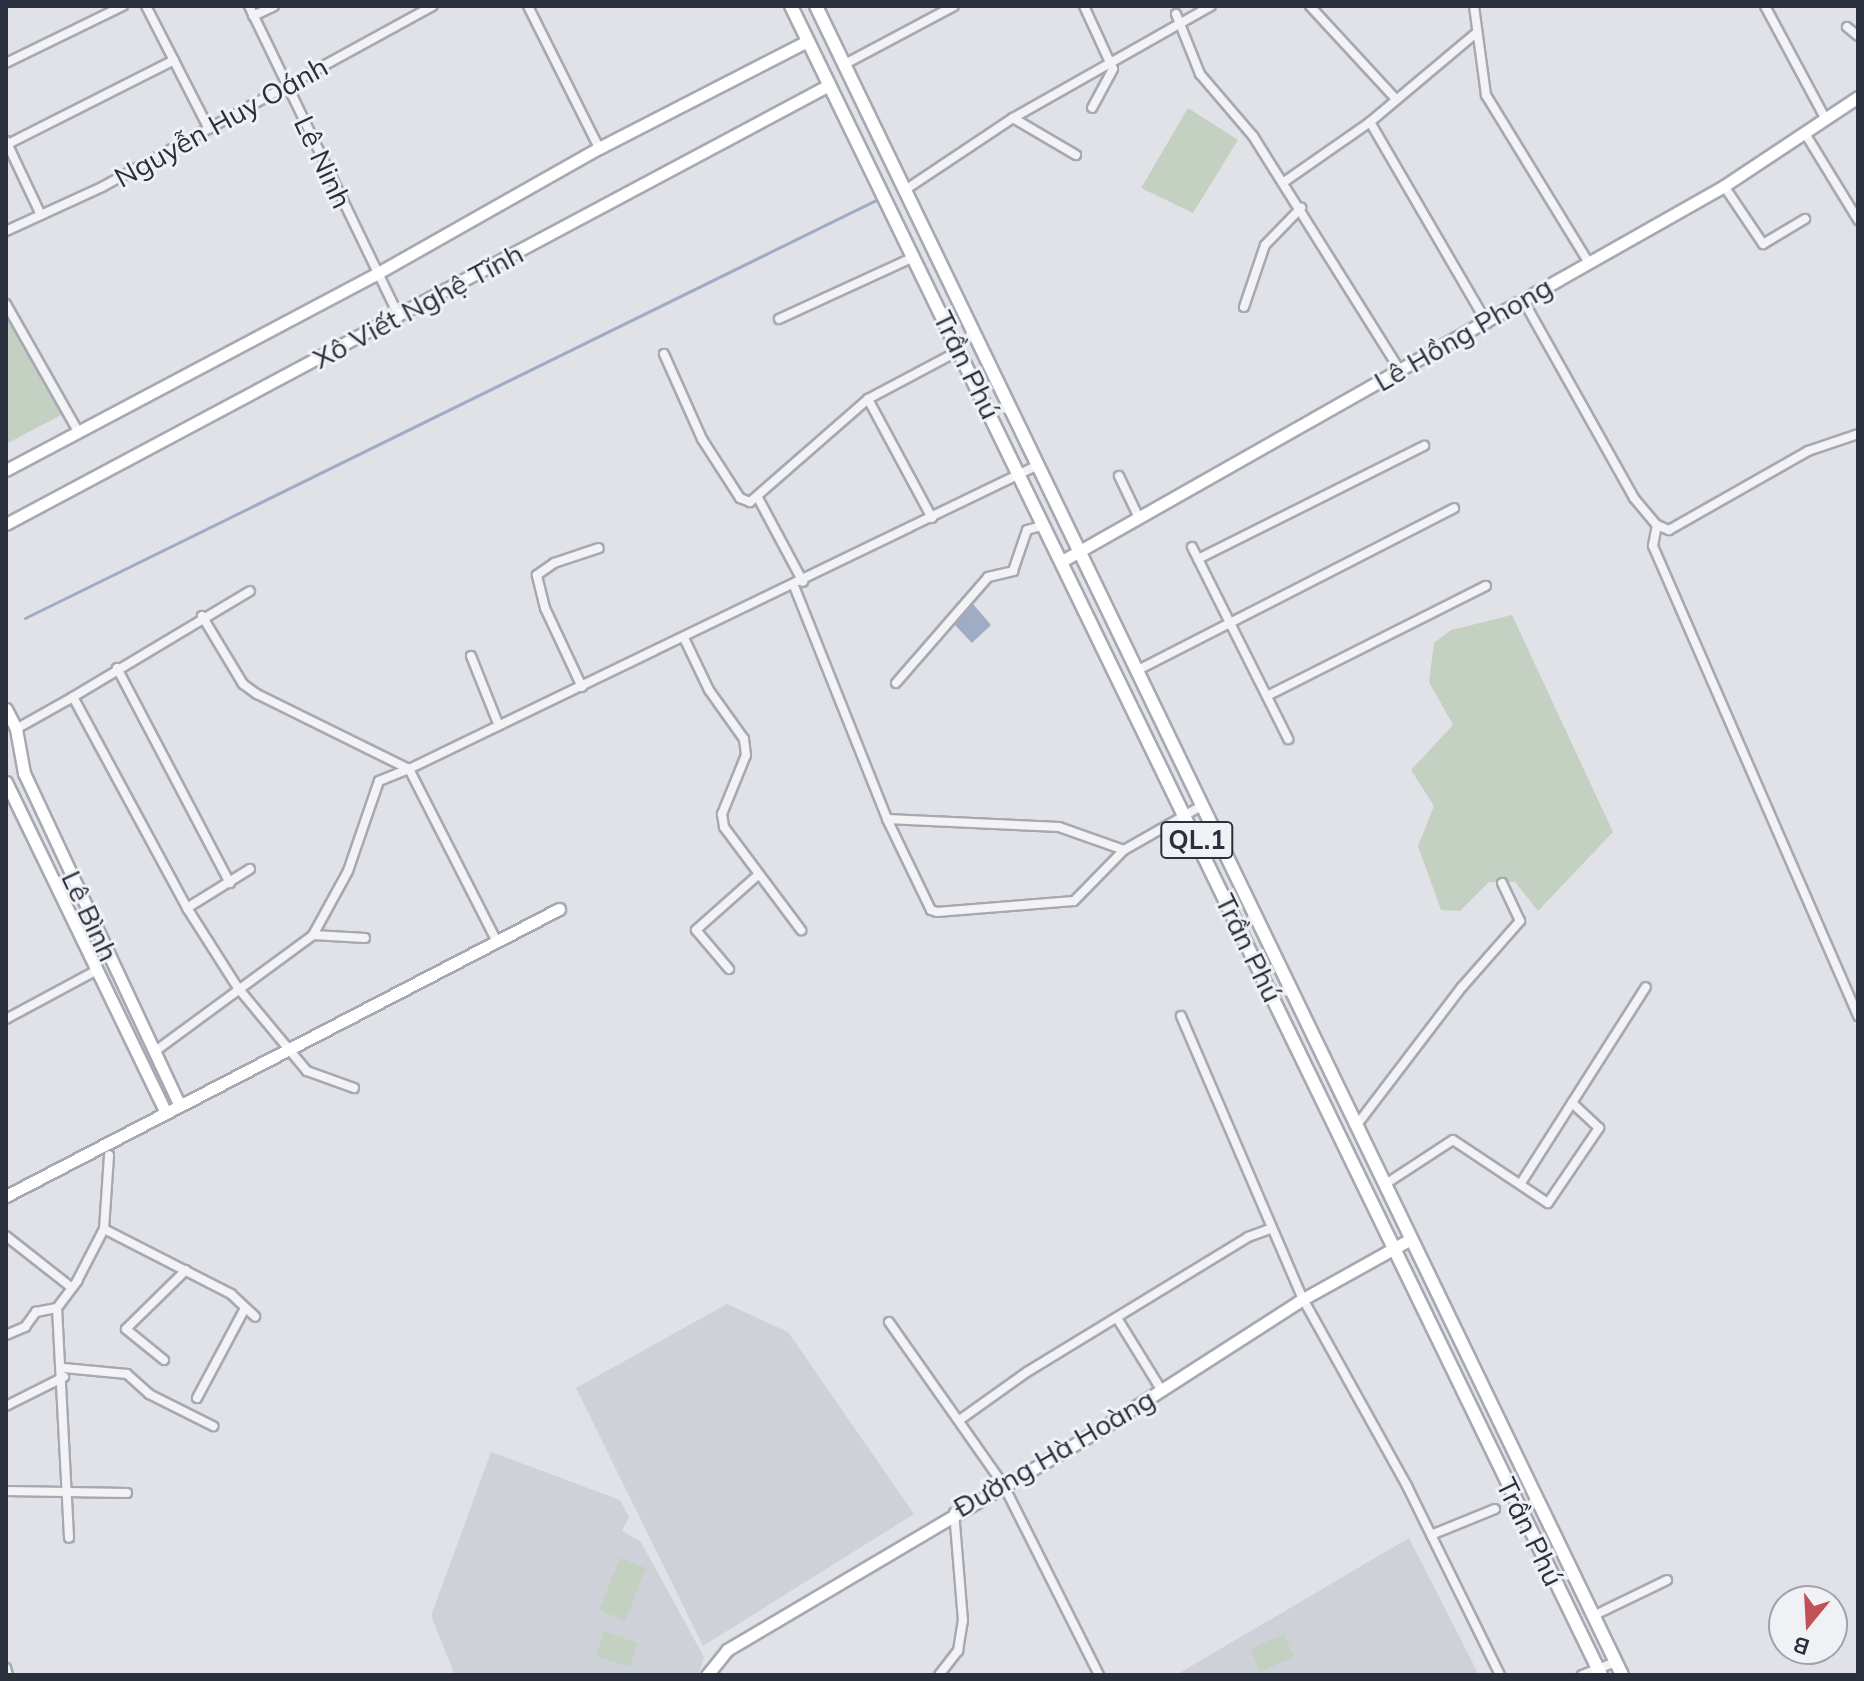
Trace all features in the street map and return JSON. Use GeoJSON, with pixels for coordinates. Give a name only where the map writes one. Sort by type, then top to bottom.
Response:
{"type":"FeatureCollection","features":[{"type":"Feature","properties":{"kind":"main road","name":"Trần Phú"},"geometry":{"type":"LineString","coordinates":[[791,6],[1599,1672]]}},
{"type":"Feature","properties":{"kind":"main road","name":"Trần Phú"},"geometry":{"type":"LineString","coordinates":[[816,6],[1204,804],[1409,1240],[1622,1675]]}},
{"type":"Feature","properties":{"kind":"street"},"geometry":{"type":"LineString","coordinates":[[6,63],[123,6]]}},
{"type":"Feature","properties":{"kind":"street"},"geometry":{"type":"LineString","coordinates":[[146,6],[209,129]]}},
{"type":"Feature","properties":{"kind":"street","name":"Lê Ninh"},"geometry":{"type":"LineString","coordinates":[[249,6],[376,274],[399,316]]}},
{"type":"Feature","properties":{"kind":"street"},"geometry":{"type":"LineString","coordinates":[[253,16],[274,6]]}},
{"type":"Feature","properties":{"kind":"street","name":"Nguyễn Huy Oánh"},"geometry":{"type":"LineString","coordinates":[[6,231],[209,129],[433,6]]}},
{"type":"Feature","properties":{"kind":"street"},"geometry":{"type":"LineString","coordinates":[[528,6],[599,148]]}},
{"type":"Feature","properties":{"kind":"street"},"geometry":{"type":"LineString","coordinates":[[845,64],[954,6]]}},
{"type":"Feature","properties":{"kind":"street"},"geometry":{"type":"LineString","coordinates":[[1084,6],[1109,58],[1111,76],[1092,108]]}},
{"type":"Feature","properties":{"kind":"street"},"geometry":{"type":"LineString","coordinates":[[905,190],[1109,58],[1180,25],[1211,6]]}},
{"type":"Feature","properties":{"kind":"street"},"geometry":{"type":"LineString","coordinates":[[1310,6],[1395,98]]}},
{"type":"Feature","properties":{"kind":"street"},"geometry":{"type":"LineString","coordinates":[[1474,6],[1486,95],[1587,260]]}},
{"type":"Feature","properties":{"kind":"street"},"geometry":{"type":"LineString","coordinates":[[1765,6],[1826,120]]}},
{"type":"Feature","properties":{"kind":"street"},"geometry":{"type":"LineString","coordinates":[[1176,14],[1200,74],[1253,136],[1301,208],[1401,372]]}},
{"type":"Feature","properties":{"kind":"street"},"geometry":{"type":"LineString","coordinates":[[1847,27],[1858,36]]}},
{"type":"Feature","properties":{"kind":"street"},"geometry":{"type":"LineString","coordinates":[[1284,182],[1370,122],[1476,33]]}},
{"type":"Feature","properties":{"kind":"street","name":"Xô Viết Nghệ Tĩnh"},"geometry":{"type":"LineString","coordinates":[[6,470],[376,274],[599,148],[807,41]]}},
{"type":"Feature","properties":{"kind":"street"},"geometry":{"type":"LineString","coordinates":[[41,215],[7,142],[174,60]]}},
{"type":"Feature","properties":{"kind":"street","name":"Xô Viết Nghệ Tĩnh"},"geometry":{"type":"LineString","coordinates":[[6,524],[829,85]]}},
{"type":"Feature","properties":{"kind":"street","name":"Lê Hồng Phong"},"geometry":{"type":"LineString","coordinates":[[1062,561],[1487,323],[1587,260],[1724,186],[1806,135],[1858,97]]}},
{"type":"Feature","properties":{"kind":"street"},"geometry":{"type":"LineString","coordinates":[[1013,118],[1076,155]]}},
{"type":"Feature","properties":{"kind":"street"},"geometry":{"type":"LineString","coordinates":[[1370,122],[1487,323]]}},
{"type":"Feature","properties":{"kind":"street"},"geometry":{"type":"LineString","coordinates":[[1806,135],[1858,220]]}},
{"type":"Feature","properties":{"kind":"street"},"geometry":{"type":"LineString","coordinates":[[1724,186],[1763,244],[1805,219]]}},
{"type":"Feature","properties":{"kind":"street"},"geometry":{"type":"LineString","coordinates":[[1244,307],[1265,245],[1301,208]]}},
{"type":"Feature","properties":{"kind":"street"},"geometry":{"type":"LineString","coordinates":[[779,319],[914,257]]}},
{"type":"Feature","properties":{"kind":"street"},"geometry":{"type":"LineString","coordinates":[[1523,300],[1634,498],[1657,525],[1669,530],[1683,526],[1808,451],[1858,434]]}},
{"type":"Feature","properties":{"kind":"street"},"geometry":{"type":"LineString","coordinates":[[6,304],[79,433]]}},
{"type":"Feature","properties":{"kind":"street"},"geometry":{"type":"LineString","coordinates":[[664,354],[702,439],[730,484],[740,498],[758,498],[853,407],[960,350]]}},
{"type":"Feature","properties":{"kind":"street"},"geometry":{"type":"LineString","coordinates":[[868,399],[932,518]]}},
{"type":"Feature","properties":{"kind":"street"},"geometry":{"type":"LineString","coordinates":[[1198,559],[1424,446]]}},
{"type":"Feature","properties":{"kind":"street"},"geometry":{"type":"LineString","coordinates":[[154,1052],[313,935],[348,871],[379,781],[798,584],[1038,465]]}},
{"type":"Feature","properties":{"kind":"street"},"geometry":{"type":"LineString","coordinates":[[1119,476],[1139,518]]}},
{"type":"Feature","properties":{"kind":"street"},"geometry":{"type":"LineString","coordinates":[[758,498],[798,584],[887,819],[931,910],[1074,901],[1124,850],[1204,804]]}},
{"type":"Feature","properties":{"kind":"street"},"geometry":{"type":"LineString","coordinates":[[1138,670],[1454,508]]}},
{"type":"Feature","properties":{"kind":"street"},"geometry":{"type":"LineString","coordinates":[[896,683],[988,577],[1013,571],[1027,530],[1045,525]]}},
{"type":"Feature","properties":{"kind":"street"},"geometry":{"type":"LineString","coordinates":[[1657,525],[1653,546],[1858,1016]]}},
{"type":"Feature","properties":{"kind":"street"},"geometry":{"type":"LineString","coordinates":[[1192,547],[1288,739]]}},
{"type":"Feature","properties":{"kind":"street"},"geometry":{"type":"LineString","coordinates":[[582,687],[548,615],[537,575],[554,563],[599,548]]}},
{"type":"Feature","properties":{"kind":"street"},"geometry":{"type":"LineString","coordinates":[[1267,696],[1486,586]]}},
{"type":"Feature","properties":{"kind":"street"},"geometry":{"type":"LineString","coordinates":[[16,729],[202,616],[250,591]]}},
{"type":"Feature","properties":{"kind":"street"},"geometry":{"type":"LineString","coordinates":[[202,616],[243,684],[257,694],[409,769],[497,942]]}},
{"type":"Feature","properties":{"kind":"street"},"geometry":{"type":"LineString","coordinates":[[684,638],[709,690],[744,739],[746,755],[722,821],[801,930]]}},
{"type":"Feature","properties":{"kind":"street"},"geometry":{"type":"LineString","coordinates":[[471,656],[499,726]]}},
{"type":"Feature","properties":{"kind":"street"},"geometry":{"type":"LineString","coordinates":[[117,668],[230,883]]}},
{"type":"Feature","properties":{"kind":"street"},"geometry":{"type":"LineString","coordinates":[[73,697],[187,908],[238,988],[288,1049],[317,1077],[354,1088]]}},
{"type":"Feature","properties":{"kind":"street","name":"Lê Bình"},"geometry":{"type":"LineString","coordinates":[[6,709],[16,729],[24,773],[179,1104]]}},
{"type":"Feature","properties":{"kind":"street"},"geometry":{"type":"LineString","coordinates":[[6,781],[24,773]]}},
{"type":"Feature","properties":{"kind":"street","name":"Lê Bình"},"geometry":{"type":"LineString","coordinates":[[6,781],[165,1111]]}},
{"type":"Feature","properties":{"kind":"street"},"geometry":{"type":"LineString","coordinates":[[887,819],[1059,827],[1124,850]]}},
{"type":"Feature","properties":{"kind":"street"},"geometry":{"type":"LineString","coordinates":[[187,908],[250,869]]}},
{"type":"Feature","properties":{"kind":"street"},"geometry":{"type":"LineString","coordinates":[[729,969],[696,930],[759,874]]}},
{"type":"Feature","properties":{"kind":"street"},"geometry":{"type":"LineString","coordinates":[[1356,1126],[1462,987],[1520,921],[1502,883]]}},
{"type":"Feature","properties":{"kind":"street"},"geometry":{"type":"LineString","coordinates":[[6,1196],[559,909]]}},
{"type":"Feature","properties":{"kind":"street"},"geometry":{"type":"LineString","coordinates":[[313,935],[365,938]]}},
{"type":"Feature","properties":{"kind":"street"},"geometry":{"type":"LineString","coordinates":[[6,1019],[97,970]]}},
{"type":"Feature","properties":{"kind":"street"},"geometry":{"type":"LineString","coordinates":[[1521,1183],[1646,987]]}},
{"type":"Feature","properties":{"kind":"street"},"geometry":{"type":"LineString","coordinates":[[1181,1016],[1270,1229],[1303,1299],[1431,1535],[1500,1675]]}},
{"type":"Feature","properties":{"kind":"street"},"geometry":{"type":"LineString","coordinates":[[1384,1185],[1453,1140],[1548,1203],[1597,1134],[1598,1124],[1572,1103]]}},
{"type":"Feature","properties":{"kind":"street"},"geometry":{"type":"LineString","coordinates":[[6,1335],[25,1327],[36,1312],[57,1308],[72,1288],[104,1229],[109,1155]]}},
{"type":"Feature","properties":{"kind":"street"},"geometry":{"type":"LineString","coordinates":[[104,1229],[186,1270],[255,1316]]}},
{"type":"Feature","properties":{"kind":"street"},"geometry":{"type":"LineString","coordinates":[[961,1419],[1248,1237],[1270,1229]]}},
{"type":"Feature","properties":{"kind":"street"},"geometry":{"type":"LineString","coordinates":[[6,1236],[72,1288]]}},
{"type":"Feature","properties":{"kind":"street","name":"Đường Hà Hoàng"},"geometry":{"type":"LineString","coordinates":[[707,1675],[727,1650],[954,1512],[1162,1391],[1303,1299],[1409,1240]]}},
{"type":"Feature","properties":{"kind":"street"},"geometry":{"type":"LineString","coordinates":[[164,1360],[126,1329],[186,1270]]}},
{"type":"Feature","properties":{"kind":"street"},"geometry":{"type":"LineString","coordinates":[[57,1308],[64,1373],[69,1538]]}},
{"type":"Feature","properties":{"kind":"street"},"geometry":{"type":"LineString","coordinates":[[197,1398],[245,1308]]}},
{"type":"Feature","properties":{"kind":"street"},"geometry":{"type":"LineString","coordinates":[[1117,1318],[1162,1391]]}},
{"type":"Feature","properties":{"kind":"street"},"geometry":{"type":"LineString","coordinates":[[889,1322],[922,1375],[961,1419],[1003,1484],[1099,1675]]}},
{"type":"Feature","properties":{"kind":"street"},"geometry":{"type":"LineString","coordinates":[[6,1406],[64,1373],[127,1374],[149,1394],[213,1426]]}},
{"type":"Feature","properties":{"kind":"street"},"geometry":{"type":"LineString","coordinates":[[6,1491],[67,1495],[127,1493]]}},
{"type":"Feature","properties":{"kind":"street"},"geometry":{"type":"LineString","coordinates":[[1431,1535],[1495,1509]]}},
{"type":"Feature","properties":{"kind":"street"},"geometry":{"type":"LineString","coordinates":[[939,1675],[958,1651],[963,1621],[954,1512]]}},
{"type":"Feature","properties":{"kind":"street"},"geometry":{"type":"LineString","coordinates":[[1595,1615],[1667,1580]]}},
{"type":"Feature","properties":{"kind":"street"},"geometry":{"type":"LineString","coordinates":[[1582,1675],[1599,1672],[1616,1662]]}},
{"type":"Feature","properties":{"kind":"street"},"geometry":{"type":"LineString","coordinates":[[6,1668],[8,1675]]}},
{"type":"Feature","properties":{"kind":"shaded area"},"geometry":{"type":"Polygon","coordinates":[[[727,1304],[788,1332],[914,1514],[703,1646],[576,1388],[727,1304]]]}},
{"type":"Feature","properties":{"kind":"shaded area"},"geometry":{"type":"Polygon","coordinates":[[[491,1452],[620,1500],[629,1517],[622,1531],[641,1542],[704,1657],[698,1675],[455,1675],[431,1616],[491,1452]]]}},
{"type":"Feature","properties":{"kind":"shaded area"},"geometry":{"type":"Polygon","coordinates":[[[1409,1538],[1479,1675],[1176,1675],[1409,1538]]]}},
{"type":"Feature","properties":{"kind":"green space"},"geometry":{"type":"Polygon","coordinates":[[[1188,108],[1238,140],[1193,213],[1141,188],[1188,108]]]}},
{"type":"Feature","properties":{"kind":"green space"},"geometry":{"type":"Polygon","coordinates":[[[6,313],[63,414],[6,444],[6,313]]]}},
{"type":"Feature","properties":{"kind":"green space"},"geometry":{"type":"Polygon","coordinates":[[[1512,615],[1613,832],[1538,911],[1515,882],[1489,882],[1460,911],[1441,910],[1418,846],[1434,806],[1411,770],[1453,725],[1429,682],[1434,643],[1451,630],[1512,615]]]}},
{"type":"Feature","properties":{"kind":"green space"},"geometry":{"type":"Polygon","coordinates":[[[620,1558],[646,1568],[625,1621],[599,1610],[620,1558]]]}},
{"type":"Feature","properties":{"kind":"green space"},"geometry":{"type":"Polygon","coordinates":[[[604,1631],[638,1643],[630,1667],[596,1656],[604,1631]]]}},
{"type":"Feature","properties":{"kind":"green space"},"geometry":{"type":"Polygon","coordinates":[[[1284,1634],[1294,1657],[1260,1672],[1250,1649],[1284,1634]]]}},
{"type":"Feature","properties":{"kind":"water"},"geometry":{"type":"Polygon","coordinates":[[[973,604],[991,625],[972,643],[954,624],[973,604]]]}},
{"type":"Feature","properties":{"kind":"waterway"},"geometry":{"type":"LineString","coordinates":[[1059,87],[1201,6]]}},
{"type":"Feature","properties":{"kind":"waterway"},"geometry":{"type":"LineString","coordinates":[[25,618],[880,198]]}}]}
